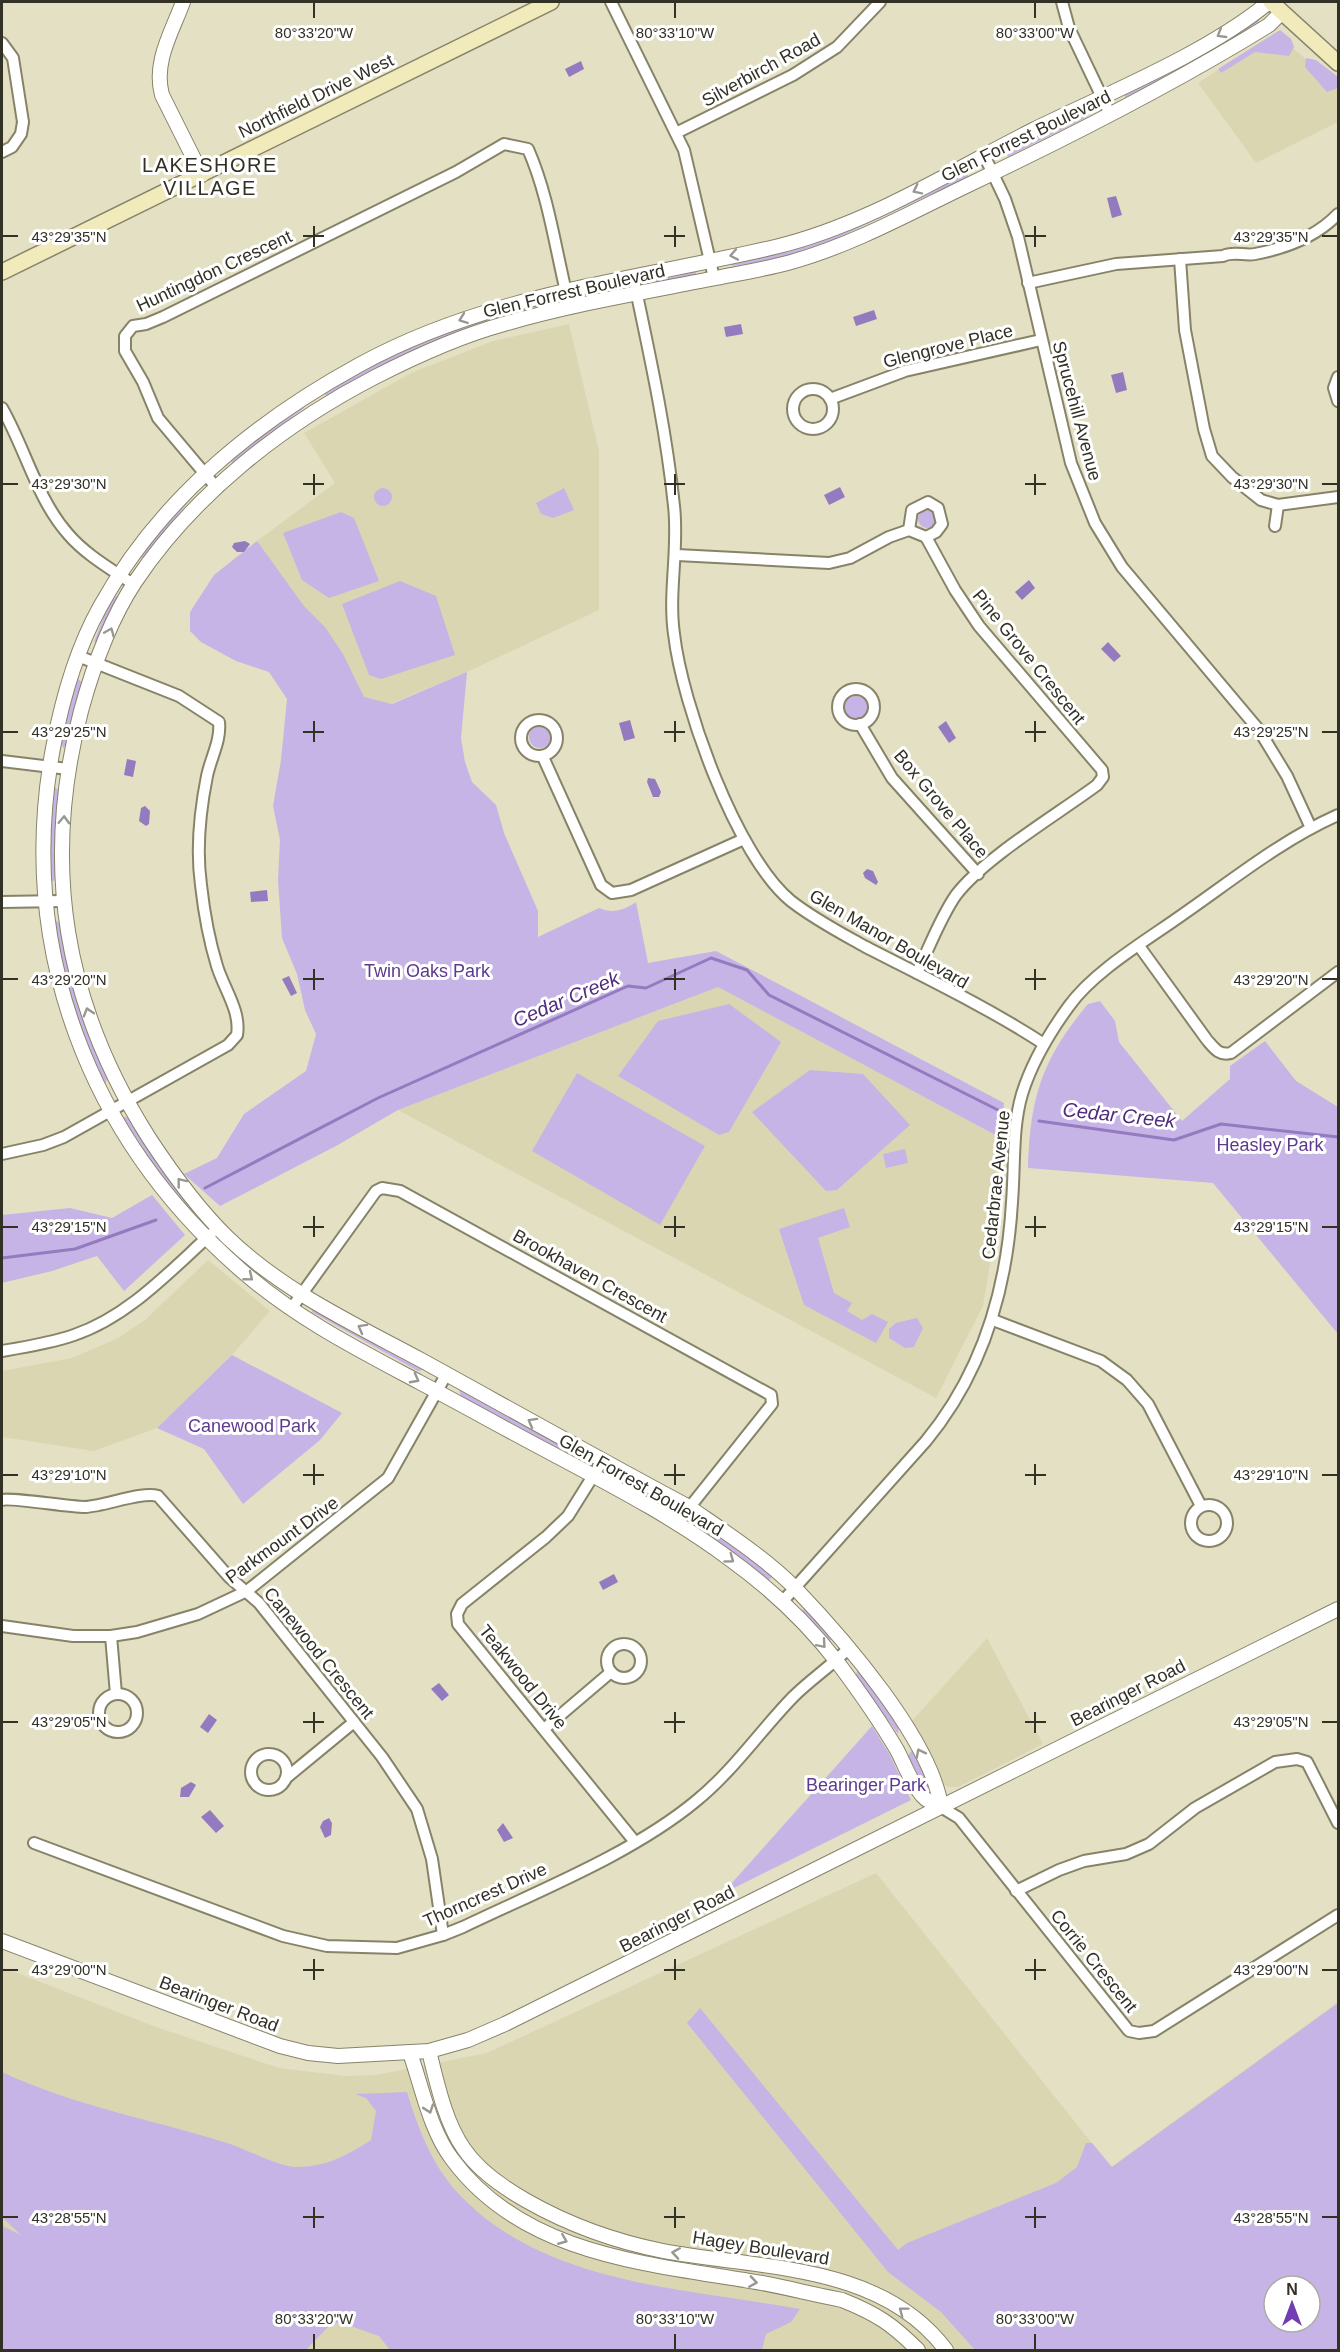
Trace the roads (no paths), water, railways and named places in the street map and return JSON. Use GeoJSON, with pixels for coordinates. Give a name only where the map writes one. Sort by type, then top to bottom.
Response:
{"type":"FeatureCollection","features":[{"type":"Feature","properties":{"kind":"main road","name":"Northfield Drive West"},"geometry":{"type":"LineString","coordinates":[[2,272],[551,2]]}},
{"type":"Feature","properties":{"kind":"main road"},"geometry":{"type":"LineString","coordinates":[[1270,2],[1338,63]]}},
{"type":"Feature","properties":{"kind":"street"},"geometry":{"type":"LineString","coordinates":[[183,2],[161,59],[159,84],[162,95],[202,175]]}},
{"type":"Feature","properties":{"kind":"street"},"geometry":{"type":"LineString","coordinates":[[611,2],[684,150],[714,278]]}},
{"type":"Feature","properties":{"kind":"street","name":"Silverbirch Road"},"geometry":{"type":"LineString","coordinates":[[676,134],[793,75],[837,47],[880,2]]}},
{"type":"Feature","properties":{"kind":"street"},"geometry":{"type":"LineString","coordinates":[[1062,2],[1069,28],[1110,114]]}},
{"type":"Feature","properties":{"kind":"street","name":"Glen Forrest Boulevard"},"geometry":{"type":"LineString","coordinates":[[941,1807],[920,1794],[895,1746],[836,1660],[783,1601],[737,1564],[677,1523],[593,1474],[305,1320],[247,1276],[206,1239],[150,1173],[110,1110],[86,1062],[62,994],[51,948],[45,902],[43,841],[50,766],[60,714],[78,656],[93,620],[119,575],[154,527],[204,474],[272,418],[357,366],[433,330],[490,309],[565,290],[774,247],[828,231],[874,211],[1196,49],[1270,2]]}},
{"type":"Feature","properties":{"kind":"street","name":"Glen Forrest Boulevard"},"geometry":{"type":"LineString","coordinates":[[941,1807],[939,1789],[907,1728],[862,1663],[794,1587],[746,1547],[689,1507],[300,1294],[259,1264],[218,1227],[164,1161],[126,1102],[89,1017],[73,959],[63,901],[64,812],[68,769],[86,691],[111,626],[134,584],[178,526],[216,487],[280,436],[323,408],[372,378],[480,331],[570,308],[780,265],[828,250],[993,173],[1206,64],[1269,25],[1281,13]]}},
{"type":"Feature","properties":{"kind":"street"},"geometry":{"type":"LineString","coordinates":[[2,42],[13,58],[23,122],[21,134],[12,147],[2,152]]}},
{"type":"Feature","properties":{"kind":"street","name":"Huntingdon Crescent"},"geometry":{"type":"LineString","coordinates":[[216,487],[158,418],[142,382],[124,351],[125,336],[133,326],[156,320],[318,241],[456,172],[504,144],[528,149],[532,158],[548,209],[570,308]]}},
{"type":"Feature","properties":{"kind":"street","name":"Sprucehill Avenue"},"geometry":{"type":"LineString","coordinates":[[984,155],[1013,220],[1071,463],[1082,495],[1111,552],[1259,730],[1283,770],[1311,828]]}},
{"type":"Feature","properties":{"kind":"street"},"geometry":{"type":"LineString","coordinates":[[1028,283],[1116,264],[1228,254],[1256,254],[1287,246],[1316,233],[1338,214]]}},
{"type":"Feature","properties":{"kind":"street"},"geometry":{"type":"LineString","coordinates":[[1180,259],[1185,330],[1204,429],[1212,456],[1232,477],[1261,500],[1278,505],[1338,496]]}},
{"type":"Feature","properties":{"kind":"street","name":"Glen Manor Boulevard"},"geometry":{"type":"LineString","coordinates":[[633,276],[662,415],[675,506],[677,555],[673,633],[685,693],[702,743],[744,839],[762,867],[789,899],[827,926],[1044,1044]]}},
{"type":"Feature","properties":{"kind":"street"},"geometry":{"type":"LineString","coordinates":[[529,299],[534,316]]}},
{"type":"Feature","properties":{"kind":"street","name":"Glengrove Place"},"geometry":{"type":"LineString","coordinates":[[830,399],[905,371],[1041,340]]}},
{"type":"Feature","properties":{"kind":"street"},"geometry":{"type":"LineString","coordinates":[[1338,377],[1334,388],[1338,402]]}},
{"type":"Feature","properties":{"kind":"street"},"geometry":{"type":"LineString","coordinates":[[314,392],[323,408]]}},
{"type":"Feature","properties":{"kind":"street"},"geometry":{"type":"LineString","coordinates":[[2,408],[57,520],[77,544],[134,584]]}},
{"type":"Feature","properties":{"kind":"street"},"geometry":{"type":"LineString","coordinates":[[677,555],[829,563],[850,558],[889,537],[909,530],[927,537],[942,524],[938,508],[928,502],[912,510],[909,530]]}},
{"type":"Feature","properties":{"kind":"street"},"geometry":{"type":"LineString","coordinates":[[1275,526],[1278,505]]}},
{"type":"Feature","properties":{"kind":"street","name":"Pine Grove Crescent"},"geometry":{"type":"LineString","coordinates":[[917,973],[956,897],[978,874],[1097,785],[1103,777],[1102,770],[974,619],[955,590],[927,537]]}},
{"type":"Feature","properties":{"kind":"street"},"geometry":{"type":"LineString","coordinates":[[2,1154],[43,1145],[64,1137],[234,1041],[237,1035],[238,1018],[214,955],[201,884],[199,837],[202,804],[220,730],[219,722],[179,696],[78,656]]}},
{"type":"Feature","properties":{"kind":"street","name":"Box Grove Place"},"geometry":{"type":"LineString","coordinates":[[860,724],[892,778],[978,874]]}},
{"type":"Feature","properties":{"kind":"street"},"geometry":{"type":"LineString","coordinates":[[543,757],[601,885],[612,893],[631,890],[744,839]]}},
{"type":"Feature","properties":{"kind":"street"},"geometry":{"type":"LineString","coordinates":[[2,761],[68,769]]}},
{"type":"Feature","properties":{"kind":"street","name":"Cedarbrae Avenue"},"geometry":{"type":"LineString","coordinates":[[783,1601],[946,1416],[967,1378],[993,1320],[1008,1248],[1018,1113],[1023,1093],[1044,1044],[1076,998],[1139,946],[1254,861],[1338,815]]}},
{"type":"Feature","properties":{"kind":"street"},"geometry":{"type":"LineString","coordinates":[[2,902],[63,901]]}},
{"type":"Feature","properties":{"kind":"street"},"geometry":{"type":"LineString","coordinates":[[1139,946],[1207,1040],[1219,1052],[1225,1054],[1231,1053],[1338,972]]}},
{"type":"Feature","properties":{"kind":"street","name":"Brookhaven Crescent"},"geometry":{"type":"LineString","coordinates":[[291,1310],[300,1294],[376,1191],[382,1188],[400,1191],[771,1395],[772,1404],[677,1523]]}},
{"type":"Feature","properties":{"kind":"street"},"geometry":{"type":"LineString","coordinates":[[2,1351],[54,1341],[99,1324],[138,1299],[218,1227]]}},
{"type":"Feature","properties":{"kind":"street"},"geometry":{"type":"LineString","coordinates":[[993,1320],[1101,1361],[1127,1380],[1148,1404],[1201,1506]]}},
{"type":"Feature","properties":{"kind":"street","name":"Parkmount Drive"},"geometry":{"type":"LineString","coordinates":[[2,1626],[68,1636],[111,1636],[137,1632],[198,1614],[247,1591],[388,1478],[446,1375]]}},
{"type":"Feature","properties":{"kind":"street","name":"Teakwood Drive"},"geometry":{"type":"LineString","coordinates":[[603,1460],[568,1516],[546,1538],[462,1604],[457,1614],[458,1624],[635,1842]]}},
{"type":"Feature","properties":{"kind":"street","name":"Canewood Crescent"},"geometry":{"type":"LineString","coordinates":[[2,1500],[9,1498],[44,1505],[85,1507],[117,1502],[149,1493],[158,1496],[229,1577],[247,1591],[354,1722],[417,1809],[432,1859],[443,1935]]}},
{"type":"Feature","properties":{"kind":"street","name":"Bearinger Road"},"geometry":{"type":"LineString","coordinates":[[2,1941],[280,2046],[338,2056],[429,2051],[468,2040],[505,2024],[1338,1609]]}},
{"type":"Feature","properties":{"kind":"street"},"geometry":{"type":"LineString","coordinates":[[111,1636],[116,1694]]}},
{"type":"Feature","properties":{"kind":"street","name":"Thorncrest Drive"},"geometry":{"type":"LineString","coordinates":[[33,1843],[283,1936],[314,1944],[361,1949],[395,1948],[443,1935],[635,1842],[667,1823],[697,1800],[730,1768],[792,1699],[848,1649]]}},
{"type":"Feature","properties":{"kind":"street"},"geometry":{"type":"LineString","coordinates":[[544,1729],[611,1672]]}},
{"type":"Feature","properties":{"kind":"street"},"geometry":{"type":"LineString","coordinates":[[286,1778],[354,1722]]}},
{"type":"Feature","properties":{"kind":"street"},"geometry":{"type":"LineString","coordinates":[[1016,1891],[1059,1870],[1084,1861],[1126,1854],[1149,1845],[1195,1808],[1275,1762],[1287,1759],[1307,1762],[1338,1823]]}},
{"type":"Feature","properties":{"kind":"street","name":"Corrie Crescent"},"geometry":{"type":"LineString","coordinates":[[941,1807],[959,1818],[1129,2031],[1140,2034],[1154,2031],[1338,1915]]}},
{"type":"Feature","properties":{"kind":"street","name":"Hagey Boulevard"},"geometry":{"type":"LineString","coordinates":[[429,2051],[454,2129],[464,2150],[503,2187],[563,2222],[609,2238],[662,2250],[834,2278],[866,2288],[901,2307],[936,2338],[945,2350]]}},
{"type":"Feature","properties":{"kind":"street","name":"Hagey Boulevard"},"geometry":{"type":"LineString","coordinates":[[411,2053],[439,2136],[451,2159],[493,2201],[520,2218],[594,2252],[842,2300],[870,2311],[894,2326],[918,2350]]}},
{"type":"Feature","properties":{"kind":"waterway","name":"Cedar Creek"},"geometry":{"type":"LineString","coordinates":[[205,1188],[378,1098],[628,986],[646,988],[711,958],[747,970],[769,995],[998,1110]]}},
{"type":"Feature","properties":{"kind":"waterway","name":"Cedar Creek"},"geometry":{"type":"LineString","coordinates":[[1039,1121],[1174,1140],[1221,1124],[1338,1137]]}},
{"type":"Feature","properties":{"kind":"waterway","name":"Cedar Creek"},"geometry":{"type":"LineString","coordinates":[[2,1258],[75,1249],[156,1220]]}},
{"type":"Feature","properties":{"kind":"district","name":"LAKESHORE VILLAGE"},"geometry":{"type":"Point","coordinates":[210,176]}},
{"type":"Feature","properties":{"kind":"park label","name":"Twin Oaks Park"},"geometry":{"type":"Point","coordinates":[427,971]}},
{"type":"Feature","properties":{"kind":"park label","name":"Heasley Park"},"geometry":{"type":"Point","coordinates":[1270,1145]}},
{"type":"Feature","properties":{"kind":"park label","name":"Canewood Park"},"geometry":{"type":"Point","coordinates":[252,1426]}},
{"type":"Feature","properties":{"kind":"park label","name":"Bearinger Park"},"geometry":{"type":"Point","coordinates":[866,1785]}}]}
